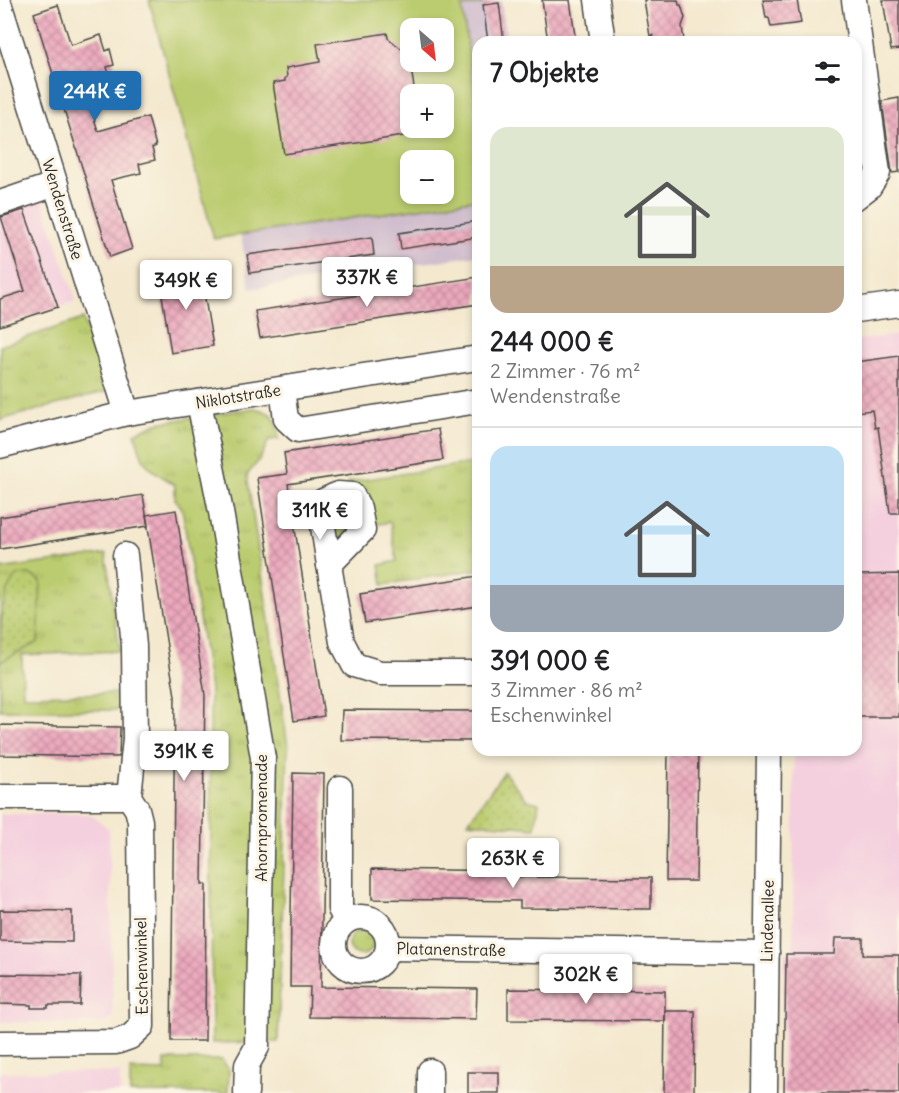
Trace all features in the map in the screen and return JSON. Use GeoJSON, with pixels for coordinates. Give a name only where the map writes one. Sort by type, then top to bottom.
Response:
{"type":"FeatureCollection","features":[{"type":"Feature","properties":{"kind":"street"},"geometry":{"type":"LineString","coordinates":[[597,0],[602,36]]}},
{"type":"Feature","properties":{"kind":"street"},"geometry":{"type":"LineString","coordinates":[[854,0],[860,36]]}},
{"type":"Feature","properties":{"kind":"street","name":"Wendenstraße"},"geometry":{"type":"LineString","coordinates":[[0,6],[127,413]]}},
{"type":"Feature","properties":{"kind":"street"},"geometry":{"type":"LineString","coordinates":[[862,52],[878,173],[869,188],[862,193]]}},
{"type":"Feature","properties":{"kind":"street"},"geometry":{"type":"LineString","coordinates":[[0,203],[56,184]]}},
{"type":"Feature","properties":{"kind":"street"},"geometry":{"type":"LineString","coordinates":[[862,309],[899,304]]}},
{"type":"Feature","properties":{"kind":"street","name":"Niklotstraße"},"geometry":{"type":"LineString","coordinates":[[0,446],[127,413],[472,359]]}},
{"type":"Feature","properties":{"kind":"street"},"geometry":{"type":"LineString","coordinates":[[282,389],[286,419],[298,430],[472,402]]}},
{"type":"Feature","properties":{"kind":"street","name":"Ahornpromenade"},"geometry":{"type":"LineString","coordinates":[[199,402],[221,512],[263,758],[257,1047],[247,1065],[246,1093]]}},
{"type":"Feature","properties":{"kind":"street","name":"Eschenwinkel"},"geometry":{"type":"LineString","coordinates":[[0,1043],[116,1042],[130,1038],[142,1026],[140,821],[129,798],[135,740],[134,646],[125,555]]}},
{"type":"Feature","properties":{"kind":"street"},"geometry":{"type":"LineString","coordinates":[[329,565],[342,642],[354,665],[380,673],[472,673]]}},
{"type":"Feature","properties":{"kind":"street","name":"Lindenallee"},"geometry":{"type":"LineString","coordinates":[[765,1093],[769,756]]}},
{"type":"Feature","properties":{"kind":"street"},"geometry":{"type":"LineString","coordinates":[[340,788],[340,909],[346,921]]}},
{"type":"Feature","properties":{"kind":"street"},"geometry":{"type":"LineString","coordinates":[[0,797],[129,798]]}},
{"type":"Feature","properties":{"kind":"street"},"geometry":{"type":"LineString","coordinates":[[363,917],[378,922],[387,935],[388,948],[380,963],[364,970],[347,966],[340,960],[335,944],[336,935],[346,921],[363,917]]}},
{"type":"Feature","properties":{"kind":"street","name":"Platanenstraße"},"geometry":{"type":"LineString","coordinates":[[388,948],[766,953]]}},
{"type":"Feature","properties":{"kind":"shaded area"},"geometry":{"type":"Polygon","coordinates":[[[501,1],[506,36],[472,36],[472,77],[462,6],[501,1]]]}},
{"type":"Feature","properties":{"kind":"shaded area"},"geometry":{"type":"Polygon","coordinates":[[[41,196],[76,301],[0,326],[0,209],[41,196]]]}},
{"type":"Feature","properties":{"kind":"shaded area"},"geometry":{"type":"Polygon","coordinates":[[[472,200],[472,256],[250,289],[241,235],[472,200]]]}},
{"type":"Feature","properties":{"kind":"shaded area"},"geometry":{"type":"Polygon","coordinates":[[[899,335],[899,1093],[781,1093],[784,952],[793,951],[794,756],[862,756],[862,339],[899,335]]]}},
{"type":"Feature","properties":{"kind":"shaded area"},"geometry":{"type":"Polygon","coordinates":[[[0,814],[90,814],[109,829],[113,1018],[104,1023],[0,1022],[0,814]]]}},
{"type":"Feature","properties":{"kind":"shaded area"},"geometry":{"type":"Polygon","coordinates":[[[0,1072],[120,1072],[120,1093],[0,1093],[0,1072]]]}},
{"type":"Feature","properties":{"kind":"green space"},"geometry":{"type":"Polygon","coordinates":[[[149,0],[482,0],[482,4],[462,7],[472,77],[472,200],[454,203],[454,150],[400,150],[400,204],[445,204],[214,239],[149,0]]]}},
{"type":"Feature","properties":{"kind":"green space"},"geometry":{"type":"Polygon","coordinates":[[[83,319],[108,391],[0,420],[0,346],[83,319]]]}},
{"type":"Feature","properties":{"kind":"green space"},"geometry":{"type":"Polygon","coordinates":[[[254,408],[274,417],[279,439],[269,440],[260,459],[247,475],[288,747],[278,1042],[212,1043],[210,690],[182,508],[175,499],[175,485],[147,465],[135,433],[157,423],[254,408]]]}},
{"type":"Feature","properties":{"kind":"green space"},"geometry":{"type":"Polygon","coordinates":[[[472,463],[472,570],[383,585],[380,565],[397,561],[390,522],[374,525],[367,506],[348,482],[472,463]]]}},
{"type":"Feature","properties":{"kind":"green space"},"geometry":{"type":"Polygon","coordinates":[[[331,504],[348,504],[353,526],[332,547],[331,504]]]}},
{"type":"Feature","properties":{"kind":"green space"},"geometry":{"type":"Polygon","coordinates":[[[106,554],[120,651],[22,655],[23,695],[124,693],[124,710],[0,710],[0,569],[106,554]]]}},
{"type":"Feature","properties":{"kind":"green space"},"geometry":{"type":"Polygon","coordinates":[[[29,574],[41,581],[38,642],[0,662],[2,616],[7,593],[16,577],[29,574]]]}},
{"type":"Feature","properties":{"kind":"green space"},"geometry":{"type":"Polygon","coordinates":[[[504,772],[527,800],[539,803],[535,828],[468,822],[504,772]]]}},
{"type":"Feature","properties":{"kind":"green space"},"geometry":{"type":"Polygon","coordinates":[[[361,931],[369,935],[373,943],[369,951],[361,955],[353,951],[349,943],[353,935],[361,931]]]}},
{"type":"Feature","properties":{"kind":"green space"},"geometry":{"type":"Polygon","coordinates":[[[165,1060],[222,1060],[229,1070],[228,1093],[130,1093],[130,1070],[165,1071],[165,1060]]]}},
{"type":"Feature","properties":{"kind":"building"},"geometry":{"type":"Polygon","coordinates":[[[542,0],[570,0],[575,36],[547,36],[542,0]]]}},
{"type":"Feature","properties":{"kind":"building"},"geometry":{"type":"Polygon","coordinates":[[[644,0],[678,0],[685,18],[682,26],[683,36],[650,36],[644,0]]]}},
{"type":"Feature","properties":{"kind":"building"},"geometry":{"type":"Polygon","coordinates":[[[763,0],[797,0],[801,23],[771,27],[769,18],[766,18],[763,0]]]}},
{"type":"Feature","properties":{"kind":"building"},"geometry":{"type":"Polygon","coordinates":[[[883,0],[899,0],[899,49],[891,50],[883,0]]]}},
{"type":"Feature","properties":{"kind":"building"},"geometry":{"type":"Polygon","coordinates":[[[499,3],[503,36],[487,36],[483,5],[499,3]]]}},
{"type":"Feature","properties":{"kind":"building"},"geometry":{"type":"Polygon","coordinates":[[[58,5],[71,45],[101,35],[106,51],[110,49],[114,65],[107,67],[115,95],[89,102],[98,131],[148,117],[156,146],[152,148],[155,160],[139,164],[141,173],[111,180],[132,249],[110,257],[34,13],[58,5]]]}},
{"type":"Feature","properties":{"kind":"building"},"geometry":{"type":"Polygon","coordinates":[[[387,33],[388,38],[400,48],[400,72],[412,72],[413,84],[400,84],[400,137],[284,154],[273,83],[285,81],[286,68],[320,62],[317,44],[387,33]]]}},
{"type":"Feature","properties":{"kind":"building"},"geometry":{"type":"Polygon","coordinates":[[[899,98],[899,172],[892,173],[882,101],[899,98]]]}},
{"type":"Feature","properties":{"kind":"building"},"geometry":{"type":"Polygon","coordinates":[[[24,210],[58,307],[0,326],[0,299],[25,291],[1,217],[24,210]]]}},
{"type":"Feature","properties":{"kind":"building"},"geometry":{"type":"Polygon","coordinates":[[[472,222],[472,238],[401,249],[399,233],[472,222]]]}},
{"type":"Feature","properties":{"kind":"building"},"geometry":{"type":"Polygon","coordinates":[[[372,237],[374,255],[250,273],[247,255],[372,237]]]}},
{"type":"Feature","properties":{"kind":"building"},"geometry":{"type":"Polygon","coordinates":[[[200,269],[213,346],[171,353],[159,276],[200,269]]]}},
{"type":"Feature","properties":{"kind":"building"},"geometry":{"type":"Polygon","coordinates":[[[472,278],[472,305],[260,338],[255,311],[472,278]]]}},
{"type":"Feature","properties":{"kind":"building"},"geometry":{"type":"Polygon","coordinates":[[[899,356],[899,513],[890,513],[878,427],[875,428],[872,410],[862,411],[862,361],[899,356]]]}},
{"type":"Feature","properties":{"kind":"building"},"geometry":{"type":"Polygon","coordinates":[[[438,429],[443,460],[288,484],[324,716],[294,721],[257,478],[287,474],[284,453],[438,429]]]}},
{"type":"Feature","properties":{"kind":"building"},"geometry":{"type":"Polygon","coordinates":[[[143,495],[148,526],[0,549],[0,517],[143,495]]]}},
{"type":"Feature","properties":{"kind":"building"},"geometry":{"type":"Polygon","coordinates":[[[176,510],[205,695],[202,884],[206,884],[205,1041],[171,1041],[175,696],[146,515],[176,510]]]}},
{"type":"Feature","properties":{"kind":"building"},"geometry":{"type":"Polygon","coordinates":[[[899,574],[899,717],[862,717],[862,575],[899,574]]]}},
{"type":"Feature","properties":{"kind":"building"},"geometry":{"type":"Polygon","coordinates":[[[472,577],[472,607],[365,623],[360,594],[472,577]]]}},
{"type":"Feature","properties":{"kind":"building"},"geometry":{"type":"Polygon","coordinates":[[[342,710],[472,711],[472,741],[341,740],[342,710]]]}},
{"type":"Feature","properties":{"kind":"building"},"geometry":{"type":"Polygon","coordinates":[[[0,725],[120,727],[119,757],[0,755],[0,725]]]}},
{"type":"Feature","properties":{"kind":"building"},"geometry":{"type":"Polygon","coordinates":[[[668,756],[698,756],[696,881],[666,881],[668,756]]]}},
{"type":"Feature","properties":{"kind":"building"},"geometry":{"type":"Polygon","coordinates":[[[293,773],[324,774],[321,987],[477,989],[476,1019],[309,1017],[310,987],[290,987],[293,773]]]}},
{"type":"Feature","properties":{"kind":"building"},"geometry":{"type":"Polygon","coordinates":[[[372,869],[520,871],[520,877],[651,878],[651,909],[520,908],[520,901],[372,899],[372,869]]]}},
{"type":"Feature","properties":{"kind":"building"},"geometry":{"type":"Polygon","coordinates":[[[0,910],[72,911],[72,942],[0,941],[0,910]]]}},
{"type":"Feature","properties":{"kind":"building"},"geometry":{"type":"Polygon","coordinates":[[[835,938],[863,938],[863,955],[899,955],[899,1093],[784,1093],[786,954],[834,954],[835,938]]]}},
{"type":"Feature","properties":{"kind":"building"},"geometry":{"type":"Polygon","coordinates":[[[0,974],[81,975],[80,1005],[48,1005],[48,1008],[31,1008],[31,1005],[0,1004],[0,974]]]}},
{"type":"Feature","properties":{"kind":"building"},"geometry":{"type":"Polygon","coordinates":[[[508,989],[665,991],[665,1021],[508,1020],[508,989]]]}},
{"type":"Feature","properties":{"kind":"building"},"geometry":{"type":"Polygon","coordinates":[[[665,1011],[695,1011],[694,1093],[664,1093],[665,1011]]]}},
{"type":"Feature","properties":{"kind":"building"},"geometry":{"type":"Polygon","coordinates":[[[468,1072],[499,1072],[499,1093],[468,1093],[468,1072]]]}}]}
